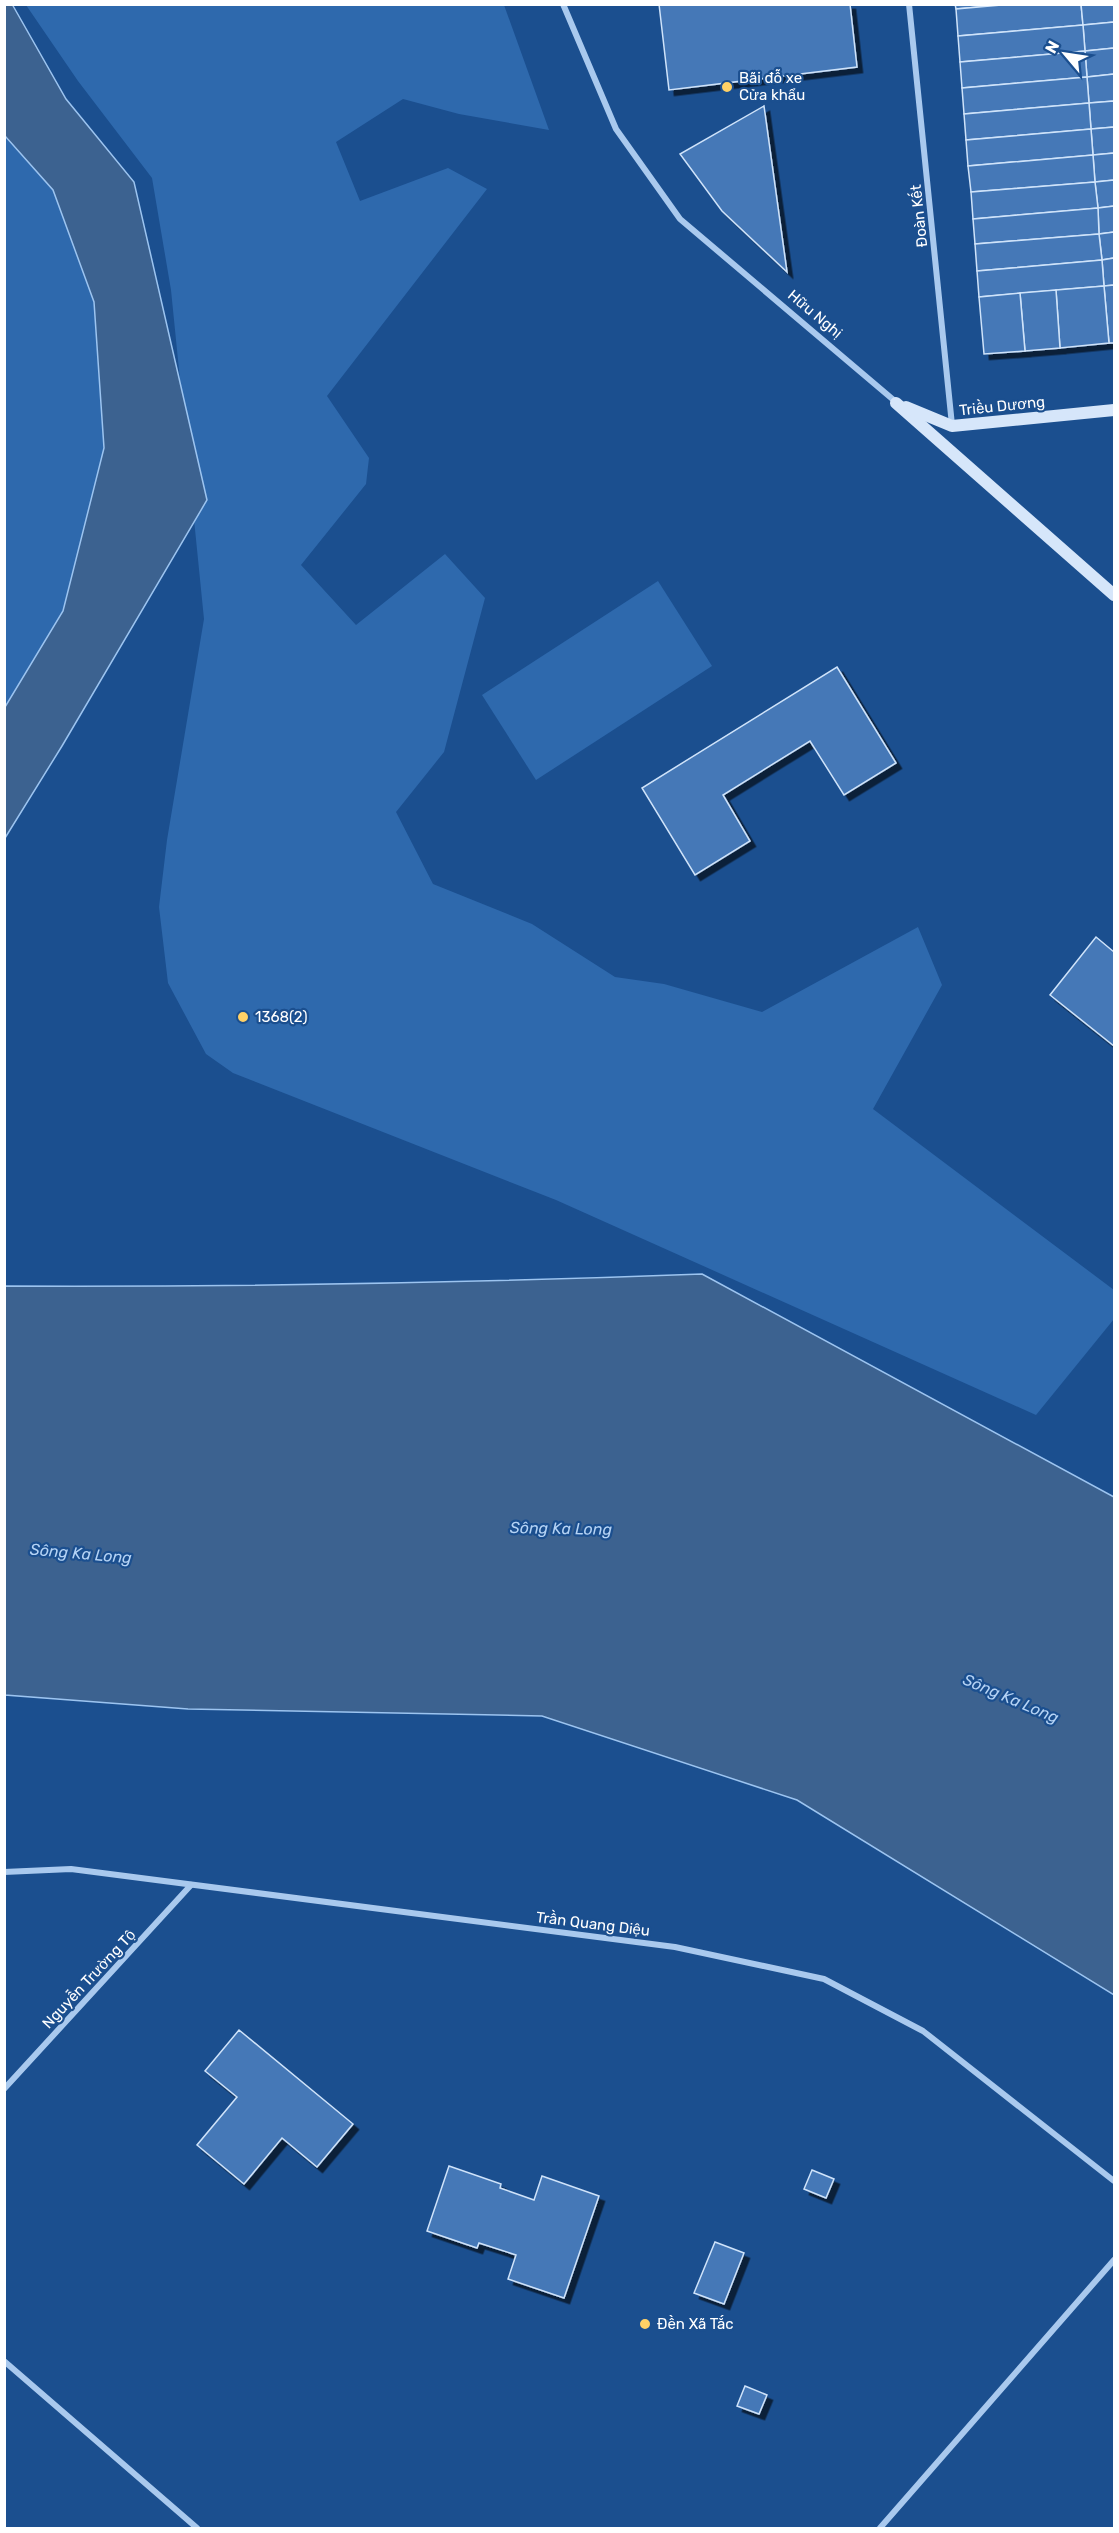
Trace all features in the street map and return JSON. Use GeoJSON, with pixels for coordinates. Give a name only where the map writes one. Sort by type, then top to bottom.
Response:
{"type":"FeatureCollection","features":[{"type":"Feature","properties":{"kind":"street","name":"Hữu Nghị"},"geometry":{"type":"LineString","coordinates":[[563,4],[616,129],[680,219],[896,403],[1114,595]]}},
{"type":"Feature","properties":{"kind":"street","name":"Đoàn Kết"},"geometry":{"type":"LineString","coordinates":[[909,4],[952,426]]}},
{"type":"Feature","properties":{"kind":"street","name":"Triều Dương"},"geometry":{"type":"LineString","coordinates":[[896,403],[952,426],[1114,410]]}},
{"type":"Feature","properties":{"kind":"street","name":"Trần Quang Diệu"},"geometry":{"type":"LineString","coordinates":[[4,1872],[71,1869],[675,1947],[824,1979],[923,2031],[1114,2181]]}},
{"type":"Feature","properties":{"kind":"street","name":"Nguyễn Trường Tộ"},"geometry":{"type":"LineString","coordinates":[[4,2089],[191,1885]]}},
{"type":"Feature","properties":{"kind":"street"},"geometry":{"type":"LineString","coordinates":[[880,2529],[1114,2260]]}},
{"type":"Feature","properties":{"kind":"street"},"geometry":{"type":"LineString","coordinates":[[4,2361],[197,2529]]}},
{"type":"Feature","properties":{"kind":"shaded area"},"geometry":{"type":"Polygon","coordinates":[[[26,5],[504,5],[549,130],[459,114],[403,99],[336,142],[360,201],[448,168],[487,189],[327,396],[369,458],[366,484],[301,565],[356,625],[445,554],[485,598],[444,752],[396,812],[433,884],[532,924],[615,977],[664,984],[762,1012],[918,927],[942,985],[873,1109],[1114,1290],[1114,1319],[1036,1415],[556,1200],[233,1073],[206,1054],[168,983],[159,907],[167,840],[204,619],[171,290],[152,178],[78,81],[26,5]]]}},
{"type":"Feature","properties":{"kind":"shaded area"},"geometry":{"type":"Polygon","coordinates":[[[4,136],[53,190],[94,302],[104,448],[63,611],[5,707],[4,136]]]}},
{"type":"Feature","properties":{"kind":"shaded area"},"geometry":{"type":"Polygon","coordinates":[[[658,581],[712,666],[536,780],[482,695],[658,581]]]}},
{"type":"Feature","properties":{"kind":"water"},"geometry":{"type":"Polygon","coordinates":[[[12,4],[66,99],[134,182],[207,500],[5,838],[5,707],[63,611],[104,448],[94,302],[53,190],[5,136],[5,5],[12,4]]]}},
{"type":"Feature","properties":{"kind":"water","name":"Sông Ka Long"},"geometry":{"type":"Polygon","coordinates":[[[702,1274],[1114,1497],[1114,1995],[797,1800],[542,1716],[188,1709],[5,1695],[5,1286],[353,1284],[702,1274]]]}},
{"type":"Feature","properties":{"kind":"building"},"geometry":{"type":"Polygon","coordinates":[[[659,4],[850,4],[857,67],[669,90],[659,4]]]}},
{"type":"Feature","properties":{"kind":"building"},"geometry":{"type":"Polygon","coordinates":[[[955,4],[1013,4],[956,9],[955,4]]]}},
{"type":"Feature","properties":{"kind":"building"},"geometry":{"type":"Polygon","coordinates":[[[1013,4],[1081,4],[1083,25],[958,36],[956,9],[1013,4]]]}},
{"type":"Feature","properties":{"kind":"building"},"geometry":{"type":"Polygon","coordinates":[[[1081,4],[1114,4],[1114,22],[1083,25],[1081,4]]]}},
{"type":"Feature","properties":{"kind":"building"},"geometry":{"type":"Polygon","coordinates":[[[1114,22],[1114,48],[1085,51],[1083,25],[1114,22]]]}},
{"type":"Feature","properties":{"kind":"building"},"geometry":{"type":"Polygon","coordinates":[[[1083,25],[1085,51],[960,62],[958,36],[1083,25]]]}},
{"type":"Feature","properties":{"kind":"building"},"geometry":{"type":"Polygon","coordinates":[[[1114,48],[1114,74],[1087,77],[1085,51],[1114,48]]]}},
{"type":"Feature","properties":{"kind":"building"},"geometry":{"type":"Polygon","coordinates":[[[1085,51],[1087,77],[962,88],[960,62],[1085,51]]]}},
{"type":"Feature","properties":{"kind":"building"},"geometry":{"type":"Polygon","coordinates":[[[1114,74],[1114,101],[1089,103],[1087,77],[1114,74]]]}},
{"type":"Feature","properties":{"kind":"building"},"geometry":{"type":"Polygon","coordinates":[[[1087,77],[1089,103],[964,114],[962,88],[1087,77]]]}},
{"type":"Feature","properties":{"kind":"building"},"geometry":{"type":"Polygon","coordinates":[[[1114,101],[1114,127],[1091,129],[1089,103],[1114,101]]]}},
{"type":"Feature","properties":{"kind":"building"},"geometry":{"type":"Polygon","coordinates":[[[1089,103],[1091,129],[966,140],[964,114],[1089,103]]]}},
{"type":"Feature","properties":{"kind":"building"},"geometry":{"type":"Polygon","coordinates":[[[764,106],[787,272],[722,211],[680,154],[764,106]]]}},
{"type":"Feature","properties":{"kind":"building"},"geometry":{"type":"Polygon","coordinates":[[[1114,127],[1114,153],[1093,155],[1091,129],[1114,127]]]}},
{"type":"Feature","properties":{"kind":"building"},"geometry":{"type":"Polygon","coordinates":[[[1091,129],[1093,155],[968,166],[966,140],[1091,129]]]}},
{"type":"Feature","properties":{"kind":"building"},"geometry":{"type":"Polygon","coordinates":[[[1114,153],[1114,180],[1095,182],[1093,155],[1114,153]]]}},
{"type":"Feature","properties":{"kind":"building"},"geometry":{"type":"Polygon","coordinates":[[[1093,155],[1095,182],[971,192],[968,166],[1093,155]]]}},
{"type":"Feature","properties":{"kind":"building"},"geometry":{"type":"Polygon","coordinates":[[[1114,180],[1114,206],[1098,208],[1095,182],[1114,180]]]}},
{"type":"Feature","properties":{"kind":"building"},"geometry":{"type":"Polygon","coordinates":[[[1095,182],[1098,208],[973,219],[971,192],[1095,182]]]}},
{"type":"Feature","properties":{"kind":"building"},"geometry":{"type":"Polygon","coordinates":[[[1114,206],[1114,232],[1099,234],[1098,208],[1114,206]]]}},
{"type":"Feature","properties":{"kind":"building"},"geometry":{"type":"Polygon","coordinates":[[[1098,208],[1099,234],[975,244],[973,219],[1098,208]]]}},
{"type":"Feature","properties":{"kind":"building"},"geometry":{"type":"Polygon","coordinates":[[[1114,232],[1114,258],[1102,260],[1099,234],[1114,232]]]}},
{"type":"Feature","properties":{"kind":"building"},"geometry":{"type":"Polygon","coordinates":[[[1099,234],[1102,260],[977,271],[975,244],[1099,234]]]}},
{"type":"Feature","properties":{"kind":"building"},"geometry":{"type":"Polygon","coordinates":[[[1114,258],[1114,285],[1104,286],[1102,260],[1114,258]]]}},
{"type":"Feature","properties":{"kind":"building"},"geometry":{"type":"Polygon","coordinates":[[[1102,260],[1104,286],[979,297],[977,271],[1102,260]]]}},
{"type":"Feature","properties":{"kind":"building"},"geometry":{"type":"Polygon","coordinates":[[[1114,285],[1114,343],[1109,343],[1104,286],[1114,285]]]}},
{"type":"Feature","properties":{"kind":"building"},"geometry":{"type":"Polygon","coordinates":[[[1104,286],[1109,343],[1060,348],[1056,290],[1104,286]]]}},
{"type":"Feature","properties":{"kind":"building"},"geometry":{"type":"Polygon","coordinates":[[[1056,290],[1060,348],[1025,351],[1020,293],[1056,290]]]}},
{"type":"Feature","properties":{"kind":"building"},"geometry":{"type":"Polygon","coordinates":[[[1020,293],[1025,351],[984,354],[979,297],[1020,293]]]}},
{"type":"Feature","properties":{"kind":"building"},"geometry":{"type":"Polygon","coordinates":[[[837,667],[896,763],[844,795],[810,741],[723,795],[750,841],[695,875],[642,788],[837,667]]]}},
{"type":"Feature","properties":{"kind":"building"},"geometry":{"type":"Polygon","coordinates":[[[1096,937],[1114,952],[1114,1046],[1050,995],[1096,937]]]}},
{"type":"Feature","properties":{"kind":"building"},"geometry":{"type":"Polygon","coordinates":[[[239,2030],[353,2124],[317,2167],[282,2138],[244,2184],[197,2145],[237,2097],[205,2071],[239,2030]]]}},
{"type":"Feature","properties":{"kind":"building"},"geometry":{"type":"Polygon","coordinates":[[[449,2166],[501,2184],[500,2188],[534,2200],[542,2176],[599,2196],[564,2298],[508,2279],[516,2255],[479,2243],[477,2248],[427,2231],[449,2166]]]}},
{"type":"Feature","properties":{"kind":"building"},"geometry":{"type":"Polygon","coordinates":[[[812,2170],[834,2179],[826,2198],[804,2189],[812,2170]]]}},
{"type":"Feature","properties":{"kind":"building"},"geometry":{"type":"Polygon","coordinates":[[[715,2242],[744,2253],[724,2304],[694,2293],[715,2242]]]}},
{"type":"Feature","properties":{"kind":"building"},"geometry":{"type":"Polygon","coordinates":[[[745,2386],[767,2395],[759,2414],[737,2406],[745,2386]]]}},
{"type":"Feature","properties":{"kind":"place","name":"Bãi đỗ xe Cửa khẩu"},"geometry":{"type":"Point","coordinates":[727,87]}},
{"type":"Feature","properties":{"kind":"place","name":"1368(2)"},"geometry":{"type":"Point","coordinates":[243,1017]}},
{"type":"Feature","properties":{"kind":"place","name":"Đền Xã Tắc"},"geometry":{"type":"Point","coordinates":[645,2324]}}]}
